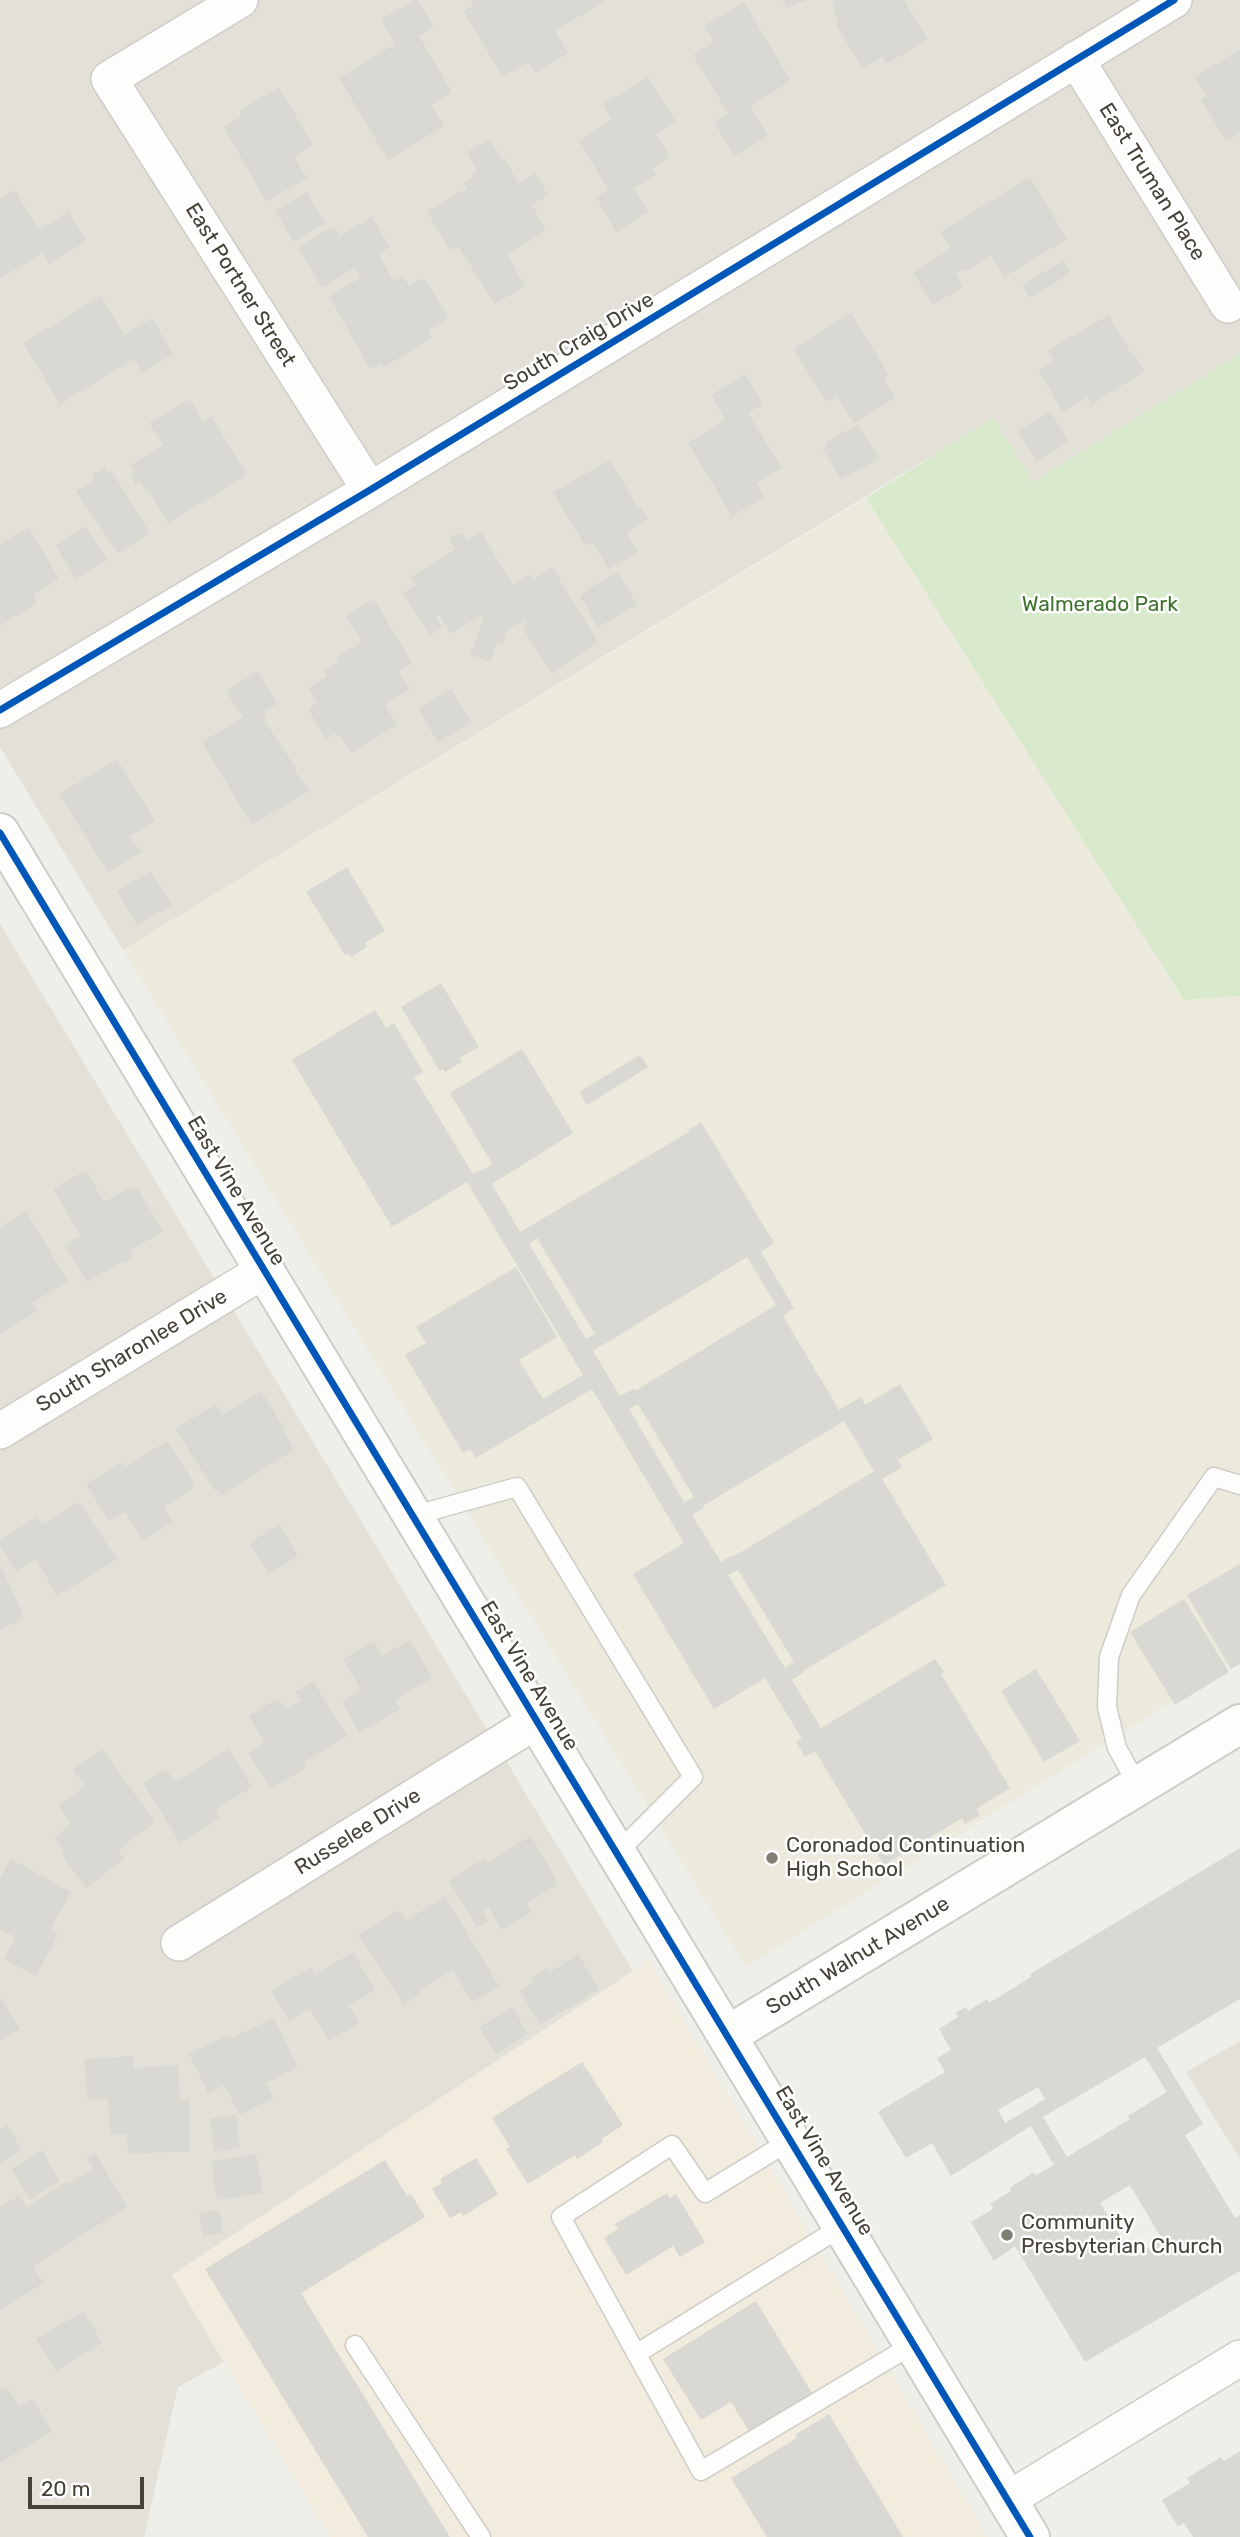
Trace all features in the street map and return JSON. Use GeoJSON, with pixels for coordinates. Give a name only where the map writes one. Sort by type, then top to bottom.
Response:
{"type":"FeatureCollection","features":[{"type":"Feature","properties":{"kind":"street","name":"East Portner Street"},"geometry":{"type":"LineString","coordinates":[[240,0],[110,79],[370,490]]}},
{"type":"Feature","properties":{"kind":"street","name":"South Craig Drive"},"geometry":{"type":"LineString","coordinates":[[0,710],[370,490],[1174,0]]}},
{"type":"Feature","properties":{"kind":"street","name":"East Truman Place"},"geometry":{"type":"LineString","coordinates":[[1076,59],[1228,305]]}},
{"type":"Feature","properties":{"kind":"street","name":"East Vine Avenue"},"geometry":{"type":"LineString","coordinates":[[0,833],[1030,2537]]}},
{"type":"Feature","properties":{"kind":"street","name":"South Sharonlee Drive"},"geometry":{"type":"LineString","coordinates":[[0,1431],[263,1271]]}},
{"type":"Feature","properties":{"kind":"street","name":"Russelee Drive"},"geometry":{"type":"LineString","coordinates":[[179,1943],[536,1721]]}},
{"type":"Feature","properties":{"kind":"street","name":"South Walnut Avenue"},"geometry":{"type":"LineString","coordinates":[[728,2035],[1240,1724]]}},
{"type":"Feature","properties":{"kind":"street"},"geometry":{"type":"LineString","coordinates":[[1007,2500],[1240,2358]]}},
{"type":"Feature","properties":{"kind":"lane"},"geometry":{"type":"LineString","coordinates":[[1138,1786],[1117,1748],[1107,1707],[1109,1657],[1131,1595],[1214,1477],[1240,1485]]}},
{"type":"Feature","properties":{"kind":"lane"},"geometry":{"type":"LineString","coordinates":[[412,1516],[517,1487],[692,1777],[617,1853]]}},
{"type":"Feature","properties":{"kind":"lane"},"geometry":{"type":"LineString","coordinates":[[791,2140],[705,2193],[672,2145],[561,2217],[701,2471],[914,2344]]}},
{"type":"Feature","properties":{"kind":"lane"},"geometry":{"type":"LineString","coordinates":[[636,2354],[843,2226]]}},
{"type":"Feature","properties":{"kind":"lane"},"geometry":{"type":"LineString","coordinates":[[355,2345],[481,2537]]}},
{"type":"Feature","properties":{"kind":"shaded area"},"geometry":{"type":"Polygon","coordinates":[[[0,0],[1240,0],[1240,354],[1033,482],[992,419],[123,950],[0,747],[0,0]]]}},
{"type":"Feature","properties":{"kind":"shaded area"},"geometry":{"type":"Polygon","coordinates":[[[866,498],[1184,1000],[1240,996],[1240,1659],[746,1967],[123,950],[866,498]]]}},
{"type":"Feature","properties":{"kind":"shaded area"},"geometry":{"type":"Polygon","coordinates":[[[0,924],[633,1971],[172,2275],[224,2362],[178,2387],[144,2537],[0,2537],[0,924]]]}},
{"type":"Feature","properties":{"kind":"shaded area"},"geometry":{"type":"Polygon","coordinates":[[[649,1961],[987,2537],[330,2537],[172,2275],[649,1961]]]}},
{"type":"Feature","properties":{"kind":"shaded area"},"geometry":{"type":"Polygon","coordinates":[[[1240,2041],[1240,2159],[1186,2072],[1240,2041]]]}},
{"type":"Feature","properties":{"kind":"green space","name":"Walmerado Park"},"geometry":{"type":"Polygon","coordinates":[[[1240,354],[1240,996],[1184,1000],[866,498],[993,418],[1033,482],[1240,354]]]}},
{"type":"Feature","properties":{"kind":"building"},"geometry":{"type":"Polygon","coordinates":[[[418,0],[434,27],[419,36],[452,92],[431,105],[444,126],[388,160],[339,78],[395,44],[381,20],[418,0]]]}},
{"type":"Feature","properties":{"kind":"building"},"geometry":{"type":"Polygon","coordinates":[[[473,0],[607,0],[555,31],[568,53],[535,73],[528,62],[503,77],[463,11],[473,5],[473,0]]]}},
{"type":"Feature","properties":{"kind":"building"},"geometry":{"type":"Polygon","coordinates":[[[782,0],[807,0],[788,9],[782,0]]]}},
{"type":"Feature","properties":{"kind":"building"},"geometry":{"type":"Polygon","coordinates":[[[832,0],[904,0],[928,39],[887,64],[882,57],[863,69],[835,23],[838,22],[832,0]]]}},
{"type":"Feature","properties":{"kind":"building"},"geometry":{"type":"Polygon","coordinates":[[[744,2],[791,81],[750,106],[768,136],[734,156],[714,122],[728,113],[693,55],[714,42],[704,26],[744,2]]]}},
{"type":"Feature","properties":{"kind":"building"},"geometry":{"type":"Polygon","coordinates":[[[1240,49],[1240,133],[1226,141],[1201,100],[1207,96],[1195,77],[1240,49]]]}},
{"type":"Feature","properties":{"kind":"building"},"geometry":{"type":"Polygon","coordinates":[[[648,77],[676,122],[656,134],[670,157],[652,168],[657,175],[634,188],[648,212],[616,232],[596,197],[608,190],[579,140],[612,120],[603,104],[648,77]]]}},
{"type":"Feature","properties":{"kind":"building"},"geometry":{"type":"Polygon","coordinates":[[[279,87],[313,145],[294,157],[307,178],[266,202],[224,127],[242,116],[239,111],[279,87]]]}},
{"type":"Feature","properties":{"kind":"building"},"geometry":{"type":"Polygon","coordinates":[[[489,139],[502,159],[505,158],[518,183],[535,173],[548,195],[532,205],[546,231],[507,254],[525,286],[495,304],[458,246],[450,251],[427,211],[467,188],[463,183],[474,177],[472,174],[478,171],[467,152],[489,139]]]}},
{"type":"Feature","properties":{"kind":"building"},"geometry":{"type":"Polygon","coordinates":[[[1030,177],[1067,239],[1004,277],[991,256],[965,272],[963,269],[956,273],[963,287],[933,305],[913,272],[951,249],[940,232],[1030,177]]]}},
{"type":"Feature","properties":{"kind":"building"},"geometry":{"type":"Polygon","coordinates":[[[15,190],[39,230],[68,212],[87,241],[49,264],[42,253],[0,279],[0,199],[15,190]]]}},
{"type":"Feature","properties":{"kind":"building"},"geometry":{"type":"Polygon","coordinates":[[[307,192],[325,223],[294,242],[275,211],[307,192]]]}},
{"type":"Feature","properties":{"kind":"building"},"geometry":{"type":"Polygon","coordinates":[[[372,217],[390,247],[378,254],[394,281],[403,276],[409,286],[424,278],[449,318],[428,330],[432,338],[384,367],[381,363],[370,369],[329,296],[360,278],[354,268],[322,288],[298,247],[334,226],[340,236],[372,217]]]}},
{"type":"Feature","properties":{"kind":"building"},"geometry":{"type":"Polygon","coordinates":[[[1064,260],[1071,273],[1030,298],[1022,285],[1064,260]]]}},
{"type":"Feature","properties":{"kind":"building"},"geometry":{"type":"Polygon","coordinates":[[[101,296],[124,335],[152,318],[173,354],[142,373],[134,359],[60,404],[23,343],[101,296]]]}},
{"type":"Feature","properties":{"kind":"building"},"geometry":{"type":"Polygon","coordinates":[[[851,313],[889,375],[884,379],[895,398],[854,423],[837,396],[827,402],[793,349],[851,313]]]}},
{"type":"Feature","properties":{"kind":"building"},"geometry":{"type":"Polygon","coordinates":[[[1109,315],[1133,357],[1136,357],[1145,371],[1092,404],[1088,397],[1063,412],[1038,370],[1054,361],[1048,350],[1109,315]]]}},
{"type":"Feature","properties":{"kind":"building"},"geometry":{"type":"Polygon","coordinates":[[[745,374],[763,404],[748,413],[782,468],[757,483],[765,497],[732,516],[688,443],[725,420],[711,395],[745,374]]]}},
{"type":"Feature","properties":{"kind":"building"},"geometry":{"type":"Polygon","coordinates":[[[190,399],[203,422],[212,417],[247,475],[168,523],[148,490],[146,492],[140,482],[136,485],[130,474],[135,471],[131,465],[163,445],[149,423],[190,399]]]}},
{"type":"Feature","properties":{"kind":"building"},"geometry":{"type":"Polygon","coordinates":[[[1050,411],[1069,441],[1037,462],[1018,431],[1050,411]]]}},
{"type":"Feature","properties":{"kind":"building"},"geometry":{"type":"Polygon","coordinates":[[[858,424],[879,459],[841,479],[822,448],[827,446],[825,443],[858,424]]]}},
{"type":"Feature","properties":{"kind":"building"},"geometry":{"type":"Polygon","coordinates":[[[610,460],[648,519],[626,533],[638,552],[609,569],[592,542],[585,546],[553,492],[610,460]]]}},
{"type":"Feature","properties":{"kind":"building"},"geometry":{"type":"Polygon","coordinates":[[[105,467],[108,472],[111,470],[150,533],[118,553],[76,491],[95,479],[92,475],[105,467]]]}},
{"type":"Feature","properties":{"kind":"building"},"geometry":{"type":"Polygon","coordinates":[[[86,526],[107,560],[76,579],[55,545],[86,526]]]}},
{"type":"Feature","properties":{"kind":"building"},"geometry":{"type":"Polygon","coordinates":[[[29,527],[59,579],[33,595],[37,603],[0,626],[0,544],[29,527]]]}},
{"type":"Feature","properties":{"kind":"building"},"geometry":{"type":"Polygon","coordinates":[[[481,532],[513,585],[530,574],[534,579],[552,567],[598,642],[552,674],[522,627],[527,624],[524,620],[508,629],[503,644],[498,642],[490,662],[470,655],[484,618],[482,615],[451,634],[439,615],[436,617],[442,628],[430,635],[403,593],[416,585],[411,577],[456,549],[450,540],[452,536],[462,533],[467,541],[481,532]]]}},
{"type":"Feature","properties":{"kind":"building"},"geometry":{"type":"Polygon","coordinates":[[[618,572],[637,605],[598,627],[580,596],[618,572]]]}},
{"type":"Feature","properties":{"kind":"building"},"geometry":{"type":"Polygon","coordinates":[[[374,599],[412,663],[399,671],[410,689],[385,705],[397,725],[351,753],[339,734],[336,736],[335,733],[326,739],[308,709],[317,703],[308,688],[328,676],[324,670],[339,661],[337,657],[362,642],[345,616],[374,599]]]}},
{"type":"Feature","properties":{"kind":"building"},"geometry":{"type":"Polygon","coordinates":[[[258,671],[277,704],[263,712],[266,719],[264,720],[309,791],[252,825],[202,742],[243,717],[226,691],[258,671]]]}},
{"type":"Feature","properties":{"kind":"building"},"geometry":{"type":"Polygon","coordinates":[[[451,689],[471,722],[438,742],[418,709],[451,689]]]}},
{"type":"Feature","properties":{"kind":"building"},"geometry":{"type":"Polygon","coordinates":[[[117,759],[155,821],[130,836],[141,852],[108,872],[59,794],[117,759]]]}},
{"type":"Feature","properties":{"kind":"building"},"geometry":{"type":"Polygon","coordinates":[[[347,867],[385,931],[365,943],[367,947],[351,957],[348,953],[345,955],[306,892],[347,867]]]}},
{"type":"Feature","properties":{"kind":"building"},"geometry":{"type":"Polygon","coordinates":[[[151,871],[172,905],[137,925],[117,891],[151,871]]]}},
{"type":"Feature","properties":{"kind":"building"},"geometry":{"type":"Polygon","coordinates":[[[441,983],[479,1047],[460,1058],[462,1062],[445,1072],[443,1069],[440,1071],[401,1007],[441,983]]]}},
{"type":"Feature","properties":{"kind":"building"},"geometry":{"type":"Polygon","coordinates":[[[375,1010],[386,1028],[394,1023],[423,1072],[414,1077],[473,1174],[493,1165],[450,1093],[522,1049],[573,1133],[492,1184],[520,1232],[689,1132],[688,1130],[701,1122],[774,1243],[761,1252],[794,1308],[783,1316],[839,1410],[861,1397],[865,1405],[900,1384],[933,1439],[898,1460],[902,1467],[882,1479],[946,1585],[792,1680],[821,1728],[935,1659],[944,1672],[941,1674],[1010,1788],[976,1809],[980,1816],[965,1824],[962,1818],[884,1865],[815,1751],[805,1757],[796,1742],[802,1739],[765,1678],[714,1709],[633,1574],[684,1543],[592,1389],[476,1458],[470,1449],[463,1453],[405,1355],[426,1343],[416,1327],[516,1267],[557,1337],[519,1360],[543,1399],[583,1375],[467,1182],[392,1227],[292,1060],[375,1010]],[[537,1238],[529,1244],[586,1339],[595,1334],[537,1238]],[[747,1257],[593,1351],[620,1396],[633,1389],[635,1391],[776,1305],[747,1257]],[[638,1404],[629,1409],[684,1502],[694,1497],[638,1404]],[[844,1421],[703,1506],[704,1508],[692,1515],[721,1562],[874,1471],[844,1421]],[[738,1570],[728,1575],[785,1668],[794,1662],[738,1570]]]}},
{"type":"Feature","properties":{"kind":"building"},"geometry":{"type":"Polygon","coordinates":[[[640,1055],[648,1067],[587,1105],[579,1092],[640,1055]]]}},
{"type":"Feature","properties":{"kind":"building"},"geometry":{"type":"Polygon","coordinates":[[[86,1170],[104,1202],[132,1186],[137,1188],[163,1231],[130,1251],[133,1257],[87,1282],[65,1245],[81,1236],[53,1189],[86,1170]]]}},
{"type":"Feature","properties":{"kind":"building"},"geometry":{"type":"Polygon","coordinates":[[[26,1211],[68,1281],[32,1303],[37,1311],[0,1334],[0,1227],[26,1211]]]}},
{"type":"Feature","properties":{"kind":"building"},"geometry":{"type":"Polygon","coordinates":[[[261,1391],[285,1429],[283,1430],[294,1450],[221,1495],[218,1490],[215,1491],[175,1429],[216,1404],[222,1415],[261,1391]]]}},
{"type":"Feature","properties":{"kind":"building"},"geometry":{"type":"Polygon","coordinates":[[[167,1441],[194,1483],[191,1484],[194,1488],[164,1507],[173,1522],[143,1540],[125,1512],[109,1521],[86,1484],[122,1462],[125,1467],[167,1441]]]}},
{"type":"Feature","properties":{"kind":"building"},"geometry":{"type":"Polygon","coordinates":[[[79,1502],[117,1559],[57,1596],[36,1559],[16,1572],[0,1546],[0,1540],[37,1517],[42,1525],[79,1502]]]}},
{"type":"Feature","properties":{"kind":"building"},"geometry":{"type":"Polygon","coordinates":[[[279,1524],[298,1556],[269,1574],[249,1543],[279,1524]]]}},
{"type":"Feature","properties":{"kind":"building"},"geometry":{"type":"Polygon","coordinates":[[[1240,1564],[1240,1664],[1231,1669],[1187,1595],[1240,1564]]]}},
{"type":"Feature","properties":{"kind":"building"},"geometry":{"type":"Polygon","coordinates":[[[0,1565],[23,1618],[0,1630],[0,1565]]]}},
{"type":"Feature","properties":{"kind":"building"},"geometry":{"type":"Polygon","coordinates":[[[1184,1599],[1229,1672],[1175,1705],[1130,1632],[1184,1599]]]}},
{"type":"Feature","properties":{"kind":"building"},"geometry":{"type":"Polygon","coordinates":[[[410,1640],[432,1678],[395,1700],[400,1709],[359,1733],[342,1702],[361,1690],[343,1659],[374,1641],[382,1656],[410,1640]]]}},
{"type":"Feature","properties":{"kind":"building"},"geometry":{"type":"Polygon","coordinates":[[[1036,1669],[1080,1741],[1044,1762],[1001,1691],[1036,1669]]]}},
{"type":"Feature","properties":{"kind":"building"},"geometry":{"type":"Polygon","coordinates":[[[313,1681],[347,1736],[304,1762],[307,1767],[271,1789],[248,1752],[264,1742],[249,1716],[278,1698],[285,1709],[301,1700],[295,1692],[313,1681]]]}},
{"type":"Feature","properties":{"kind":"building"},"geometry":{"type":"Polygon","coordinates":[[[102,1749],[155,1822],[118,1850],[125,1859],[86,1888],[62,1855],[65,1852],[54,1837],[71,1825],[58,1806],[85,1786],[73,1770],[102,1749]]]}},
{"type":"Feature","properties":{"kind":"building"},"geometry":{"type":"Polygon","coordinates":[[[229,1749],[252,1787],[215,1810],[220,1818],[180,1843],[143,1783],[166,1769],[175,1782],[229,1749]]]}},
{"type":"Feature","properties":{"kind":"building"},"geometry":{"type":"Polygon","coordinates":[[[531,1836],[557,1885],[527,1903],[532,1912],[502,1930],[488,1907],[483,1911],[488,1921],[477,1927],[449,1881],[485,1858],[488,1862],[531,1836]]]}},
{"type":"Feature","properties":{"kind":"building"},"geometry":{"type":"Polygon","coordinates":[[[1240,1848],[1240,1999],[1157,2048],[1203,2124],[1185,2135],[1235,2218],[1240,2215],[1240,2271],[1085,2362],[1015,2246],[994,2261],[971,2222],[993,2209],[990,2204],[1011,2191],[1009,2188],[1034,2172],[1036,2175],[1054,2165],[1031,2126],[951,2176],[932,2143],[906,2158],[878,2112],[945,2072],[937,2058],[951,2050],[939,2029],[958,2017],[955,2013],[966,2007],[968,2011],[987,1999],[989,2003],[1031,1977],[1030,1974],[1240,1848]],[[1145,2057],[1043,2117],[1067,2157],[1130,2119],[1128,2116],[1167,2092],[1145,2057]],[[1038,2087],[998,2110],[1005,2123],[1045,2099],[1038,2087]],[[1130,2185],[1100,2203],[1133,2257],[1162,2239],[1130,2185]]]}},
{"type":"Feature","properties":{"kind":"building"},"geometry":{"type":"Polygon","coordinates":[[[11,1859],[71,1892],[50,1930],[58,1935],[36,1976],[4,1959],[15,1937],[0,1929],[0,1878],[11,1859]]]}},
{"type":"Feature","properties":{"kind":"building"},"geometry":{"type":"Polygon","coordinates":[[[445,1896],[499,1986],[472,2002],[453,1970],[418,1991],[420,1995],[404,2004],[358,1935],[399,1910],[406,1921],[445,1896]]]}},
{"type":"Feature","properties":{"kind":"building"},"geometry":{"type":"Polygon","coordinates":[[[353,1952],[375,1990],[349,2006],[359,2023],[329,2041],[310,2009],[289,2021],[271,1991],[311,1967],[315,1975],[353,1952]]]}},
{"type":"Feature","properties":{"kind":"building"},"geometry":{"type":"Polygon","coordinates":[[[578,1954],[599,1989],[540,2025],[520,1991],[534,1981],[532,1978],[547,1968],[550,1972],[578,1954]]]}},
{"type":"Feature","properties":{"kind":"building"},"geometry":{"type":"Polygon","coordinates":[[[0,1996],[20,2029],[0,2041],[0,1996]]]}},
{"type":"Feature","properties":{"kind":"building"},"geometry":{"type":"Polygon","coordinates":[[[512,2007],[528,2034],[496,2054],[479,2027],[512,2007]]]}},
{"type":"Feature","properties":{"kind":"building"},"geometry":{"type":"Polygon","coordinates":[[[274,2018],[298,2067],[266,2083],[274,2098],[239,2115],[225,2085],[208,2093],[189,2054],[228,2035],[230,2039],[274,2018]]]}},
{"type":"Feature","properties":{"kind":"building"},"geometry":{"type":"Polygon","coordinates":[[[133,2056],[134,2068],[178,2065],[180,2101],[190,2100],[190,2151],[128,2154],[127,2134],[110,2134],[108,2099],[87,2100],[84,2059],[133,2056]]]}},
{"type":"Feature","properties":{"kind":"building"},"geometry":{"type":"Polygon","coordinates":[[[582,2062],[623,2125],[577,2159],[575,2155],[528,2184],[506,2149],[510,2147],[492,2118],[582,2062]]]}},
{"type":"Feature","properties":{"kind":"building"},"geometry":{"type":"Polygon","coordinates":[[[236,2115],[240,2148],[214,2152],[210,2118],[236,2115]]]}},
{"type":"Feature","properties":{"kind":"building"},"geometry":{"type":"Polygon","coordinates":[[[7,2125],[22,2150],[0,2164],[0,2130],[7,2125]]]}},
{"type":"Feature","properties":{"kind":"building"},"geometry":{"type":"Polygon","coordinates":[[[42,2150],[60,2181],[30,2199],[12,2169],[42,2150]]]}},
{"type":"Feature","properties":{"kind":"building"},"geometry":{"type":"Polygon","coordinates":[[[95,2153],[127,2207],[33,2266],[44,2283],[0,2310],[0,2207],[19,2196],[27,2207],[93,2168],[86,2158],[95,2153]]]}},
{"type":"Feature","properties":{"kind":"building"},"geometry":{"type":"Polygon","coordinates":[[[256,2154],[263,2193],[217,2200],[211,2161],[256,2154]]]}},
{"type":"Feature","properties":{"kind":"building"},"geometry":{"type":"Polygon","coordinates":[[[476,2158],[498,2194],[463,2216],[461,2212],[450,2218],[432,2189],[442,2183],[440,2179],[476,2158]]]}},
{"type":"Feature","properties":{"kind":"building"},"geometry":{"type":"Polygon","coordinates":[[[385,2160],[407,2196],[411,2194],[425,2217],[301,2293],[450,2537],[368,2537],[205,2269],[385,2160]]]}},
{"type":"Feature","properties":{"kind":"building"},"geometry":{"type":"Polygon","coordinates":[[[667,2193],[670,2198],[676,2194],[705,2242],[680,2257],[673,2246],[626,2275],[604,2238],[618,2229],[615,2224],[667,2193]]]}},
{"type":"Feature","properties":{"kind":"building"},"geometry":{"type":"Polygon","coordinates":[[[219,2210],[223,2233],[203,2236],[199,2212],[219,2210]]]}},
{"type":"Feature","properties":{"kind":"building"},"geometry":{"type":"Polygon","coordinates":[[[756,2301],[812,2393],[749,2431],[731,2402],[701,2420],[663,2359],[756,2301]]]}},
{"type":"Feature","properties":{"kind":"building"},"geometry":{"type":"Polygon","coordinates":[[[84,2311],[102,2343],[56,2371],[36,2339],[84,2311]]]}},
{"type":"Feature","properties":{"kind":"building"},"geometry":{"type":"Polygon","coordinates":[[[6,2386],[19,2406],[32,2399],[52,2431],[0,2463],[0,2390],[6,2386]]]}},
{"type":"Feature","properties":{"kind":"building"},"geometry":{"type":"Polygon","coordinates":[[[829,2414],[903,2537],[767,2537],[731,2478],[797,2438],[795,2435],[829,2414]]]}},
{"type":"Feature","properties":{"kind":"building"},"geometry":{"type":"Polygon","coordinates":[[[1240,2451],[1240,2537],[1193,2537],[1184,2523],[1178,2527],[1162,2500],[1190,2483],[1187,2478],[1221,2457],[1224,2461],[1240,2451]]]}},
{"type":"Feature","properties":{"kind":"cycle path"},"geometry":{"type":"LineString","coordinates":[[0,710],[370,490],[1174,0]]}},
{"type":"Feature","properties":{"kind":"cycle path"},"geometry":{"type":"LineString","coordinates":[[0,833],[1030,2537]]}},
{"type":"Feature","properties":{"kind":"place","name":"Coronadod Continuation High School"},"geometry":{"type":"Point","coordinates":[772,1858]}},
{"type":"Feature","properties":{"kind":"place","name":"Community Presbyterian Church"},"geometry":{"type":"Point","coordinates":[1007,2235]}}]}
